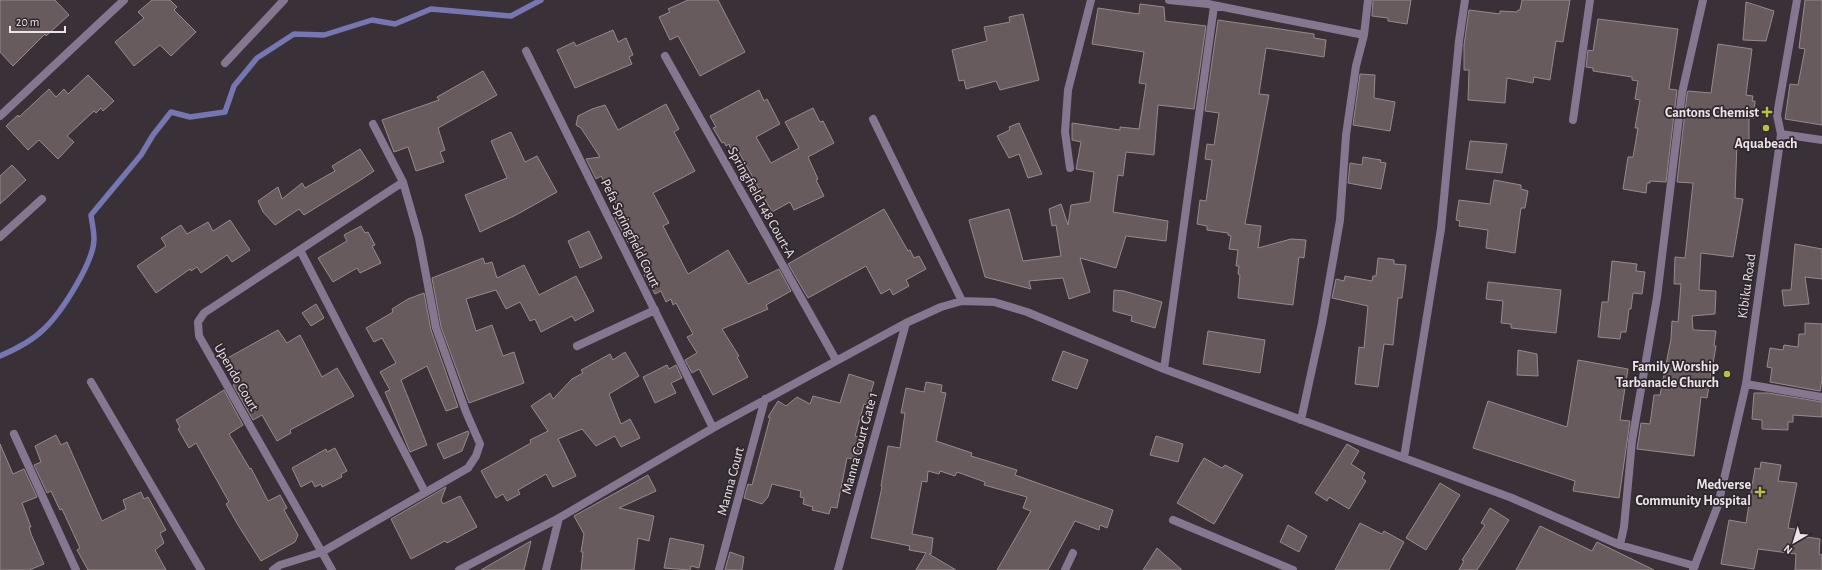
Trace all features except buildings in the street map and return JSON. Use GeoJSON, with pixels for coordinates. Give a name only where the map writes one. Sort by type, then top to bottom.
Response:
{"type":"FeatureCollection","features":[{"type":"Feature","properties":{"kind":"street"},"geometry":{"type":"LineString","coordinates":[[0,116],[124,0]]}},
{"type":"Feature","properties":{"kind":"street"},"geometry":{"type":"LineString","coordinates":[[225,63],[284,0]]}},
{"type":"Feature","properties":{"kind":"street"},"geometry":{"type":"LineString","coordinates":[[1070,168],[1065,132],[1068,90],[1091,0]]}},
{"type":"Feature","properties":{"kind":"street"},"geometry":{"type":"LineString","coordinates":[[1169,0],[1214,6],[1364,35]]}},
{"type":"Feature","properties":{"kind":"street"},"geometry":{"type":"LineString","coordinates":[[1301,420],[1322,323],[1340,220],[1346,135],[1356,66],[1364,35],[1368,0]]}},
{"type":"Feature","properties":{"kind":"street"},"geometry":{"type":"LineString","coordinates":[[1404,458],[1440,229],[1459,41],[1466,0]]}},
{"type":"Feature","properties":{"kind":"street"},"geometry":{"type":"LineString","coordinates":[[1573,120],[1590,0]]}},
{"type":"Feature","properties":{"kind":"street"},"geometry":{"type":"LineString","coordinates":[[1620,545],[1624,527],[1632,441],[1657,297],[1682,93],[1704,0]]}},
{"type":"Feature","properties":{"kind":"street","name":"Kibiku Road"},"geometry":{"type":"LineString","coordinates":[[1694,568],[1718,505],[1746,384],[1781,134],[1777,115],[1797,0]]}},
{"type":"Feature","properties":{"kind":"street"},"geometry":{"type":"LineString","coordinates":[[1164,369],[1214,6]]}},
{"type":"Feature","properties":{"kind":"street","name":"Pefa Springfield Court"},"geometry":{"type":"LineString","coordinates":[[526,51],[713,428]]}},
{"type":"Feature","properties":{"kind":"street","name":"Springfield 148 Court-A"},"geometry":{"type":"LineString","coordinates":[[665,56],[836,360]]}},
{"type":"Feature","properties":{"kind":"street"},"geometry":{"type":"LineString","coordinates":[[873,119],[962,301]]}},
{"type":"Feature","properties":{"kind":"street"},"geometry":{"type":"LineString","coordinates":[[273,570],[280,565],[322,552],[468,468],[476,456],[480,444],[466,412],[436,328],[419,238],[403,182],[373,124]]}},
{"type":"Feature","properties":{"kind":"street"},"geometry":{"type":"LineString","coordinates":[[1781,134],[1822,140]]}},
{"type":"Feature","properties":{"kind":"street","name":"Upendo Court"},"geometry":{"type":"LineString","coordinates":[[332,570],[198,336],[198,322],[204,313],[403,182]]}},
{"type":"Feature","properties":{"kind":"street"},"geometry":{"type":"LineString","coordinates":[[0,237],[42,199]]}},
{"type":"Feature","properties":{"kind":"street"},"geometry":{"type":"LineString","coordinates":[[300,250],[426,492]]}},
{"type":"Feature","properties":{"kind":"street"},"geometry":{"type":"LineString","coordinates":[[459,570],[559,518],[713,428],[836,360],[906,323],[941,307],[962,301],[994,302],[1027,312],[1164,369],[1512,498],[1620,545],[1694,568]]}},
{"type":"Feature","properties":{"kind":"street"},"geometry":{"type":"LineString","coordinates":[[577,346],[654,310]]}},
{"type":"Feature","properties":{"kind":"street","name":"Manna Court Gate 1"},"geometry":{"type":"LineString","coordinates":[[838,570],[906,323]]}},
{"type":"Feature","properties":{"kind":"street"},"geometry":{"type":"LineString","coordinates":[[91,382],[201,570]]}},
{"type":"Feature","properties":{"kind":"street"},"geometry":{"type":"LineString","coordinates":[[1746,384],[1822,396]]}},
{"type":"Feature","properties":{"kind":"street","name":"Manna Court"},"geometry":{"type":"LineString","coordinates":[[719,570],[765,399]]}},
{"type":"Feature","properties":{"kind":"street"},"geometry":{"type":"LineString","coordinates":[[14,434],[76,570]]}},
{"type":"Feature","properties":{"kind":"street"},"geometry":{"type":"LineString","coordinates":[[546,570],[559,518]]}},
{"type":"Feature","properties":{"kind":"street"},"geometry":{"type":"LineString","coordinates":[[1174,520],[1293,570]]}},
{"type":"Feature","properties":{"kind":"street"},"geometry":{"type":"LineString","coordinates":[[1065,570],[1073,553]]}},
{"type":"Feature","properties":{"kind":"waterway"},"geometry":{"type":"LineString","coordinates":[[0,356],[29,341],[44,329],[67,300],[83,273],[93,249],[94,236],[91,215],[141,155],[153,135],[171,112],[190,117],[225,112],[234,86],[257,58],[294,34],[324,35],[372,20],[395,24],[431,9],[511,16],[541,0]]}},
{"type":"Feature","properties":{"kind":"place","name":"Cantons Chemist"},"geometry":{"type":"Point","coordinates":[1767,112]}},
{"type":"Feature","properties":{"kind":"place","name":"Aquabeach"},"geometry":{"type":"Point","coordinates":[1766,128]}},
{"type":"Feature","properties":{"kind":"place","name":"Family Worship Tarbanacle Church"},"geometry":{"type":"Point","coordinates":[1727,374]}},
{"type":"Feature","properties":{"kind":"place","name":"Medverse Community Hospital"},"geometry":{"type":"Point","coordinates":[1760,492]}}]}
